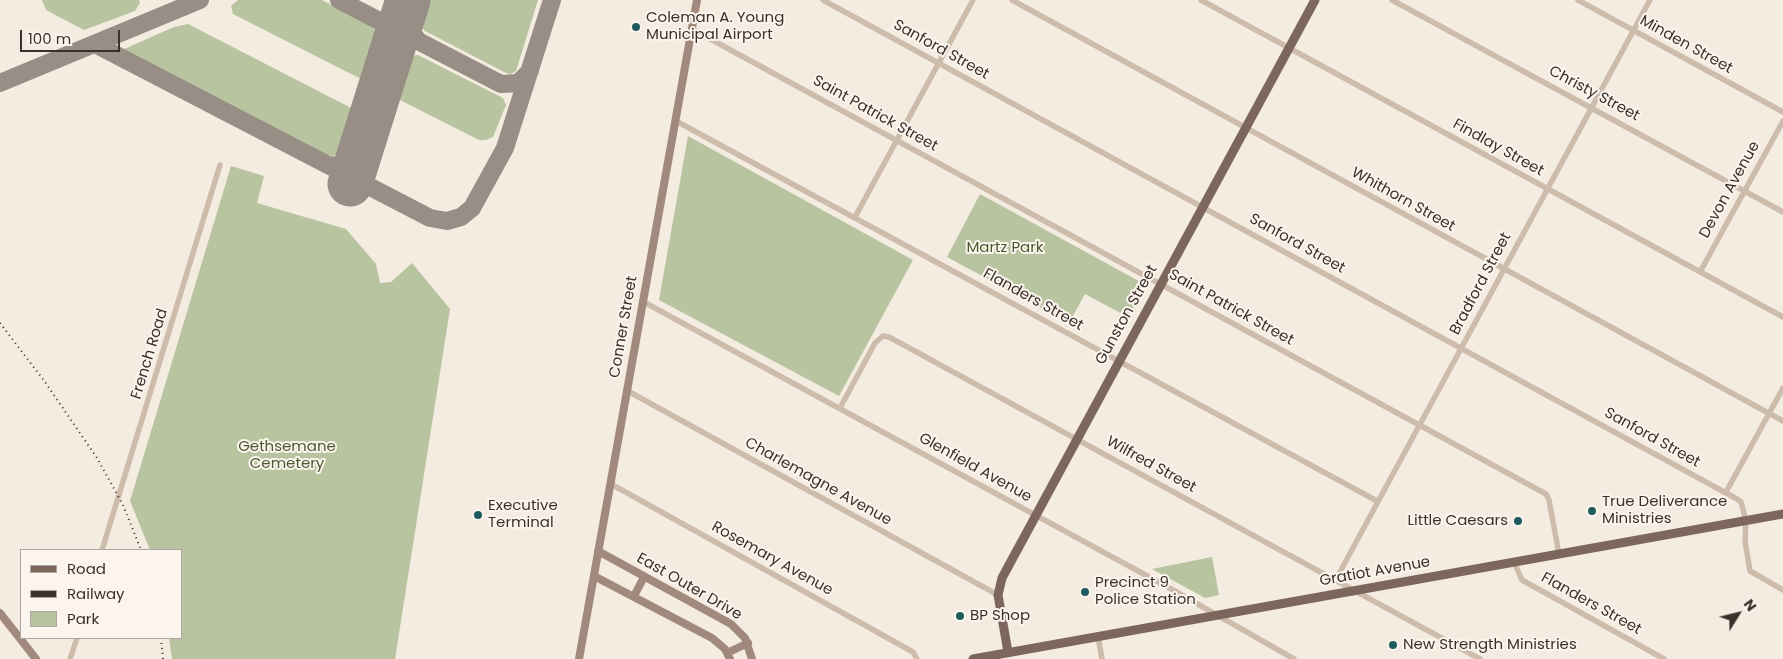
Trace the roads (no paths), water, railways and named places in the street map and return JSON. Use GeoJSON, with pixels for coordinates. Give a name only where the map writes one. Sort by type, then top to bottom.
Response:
{"type":"FeatureCollection","features":[{"type":"Feature","properties":{"kind":"main road","name":"Conner Street"},"geometry":{"type":"LineString","coordinates":[[579,659],[697,0]]}},
{"type":"Feature","properties":{"kind":"main road","name":"Gunston Street"},"geometry":{"type":"LineString","coordinates":[[1008,652],[998,596],[1002,578],[1076,438],[1315,0]]}},
{"type":"Feature","properties":{"kind":"main road","name":"Gratiot Avenue"},"geometry":{"type":"LineString","coordinates":[[972,659],[1783,514]]}},
{"type":"Feature","properties":{"kind":"main road","name":"East Outer Drive"},"geometry":{"type":"LineString","coordinates":[[598,551],[731,624],[748,643],[752,659]]}},
{"type":"Feature","properties":{"kind":"main road"},"geometry":{"type":"LineString","coordinates":[[594,576],[712,638],[728,656],[748,643]]}},
{"type":"Feature","properties":{"kind":"main road"},"geometry":{"type":"LineString","coordinates":[[634,596],[644,576]]}},
{"type":"Feature","properties":{"kind":"main road"},"geometry":{"type":"LineString","coordinates":[[0,614],[36,659]]}},
{"type":"Feature","properties":{"kind":"street","name":"Sanford Street"},"geometry":{"type":"LineString","coordinates":[[823,0],[1726,492],[1741,502],[1746,520]]}},
{"type":"Feature","properties":{"kind":"street"},"geometry":{"type":"LineString","coordinates":[[855,217],[973,0]]}},
{"type":"Feature","properties":{"kind":"street","name":"Whithorn Street"},"geometry":{"type":"LineString","coordinates":[[1012,0],[1783,421]]}},
{"type":"Feature","properties":{"kind":"street","name":"Findlay Street"},"geometry":{"type":"LineString","coordinates":[[1201,0],[1783,317]]}},
{"type":"Feature","properties":{"kind":"street","name":"Christy Street"},"geometry":{"type":"LineString","coordinates":[[1392,0],[1783,212]]}},
{"type":"Feature","properties":{"kind":"street","name":"Minden Street"},"geometry":{"type":"LineString","coordinates":[[1578,0],[1783,112]]}},
{"type":"Feature","properties":{"kind":"street","name":"Bradford Street"},"geometry":{"type":"LineString","coordinates":[[1335,581],[1650,0]]}},
{"type":"Feature","properties":{"kind":"street","name":"Saint Patrick Street"},"geometry":{"type":"LineString","coordinates":[[692,29],[1546,494],[1549,500],[1559,554]]}},
{"type":"Feature","properties":{"kind":"street","name":"Devon Avenue"},"geometry":{"type":"LineString","coordinates":[[1700,272],[1783,121]]}},
{"type":"Feature","properties":{"kind":"street","name":"Flanders Street"},"geometry":{"type":"LineString","coordinates":[[676,122],[855,217],[1377,501]]}},
{"type":"Feature","properties":{"kind":"street","name":"French Road"},"geometry":{"type":"LineString","coordinates":[[102,549],[220,165]]}},
{"type":"Feature","properties":{"kind":"street","name":"Glenfield Avenue"},"geometry":{"type":"LineString","coordinates":[[642,301],[1035,515],[1294,659]]}},
{"type":"Feature","properties":{"kind":"street","name":"Wilfred Street"},"geometry":{"type":"LineString","coordinates":[[840,408],[875,343],[884,336],[1076,438],[1480,659]]}},
{"type":"Feature","properties":{"kind":"street"},"geometry":{"type":"LineString","coordinates":[[1726,492],[1783,388]]}},
{"type":"Feature","properties":{"kind":"street","name":"Charlemagne Avenue"},"geometry":{"type":"LineString","coordinates":[[626,390],[998,596]]}},
{"type":"Feature","properties":{"kind":"street","name":"Rosemary Avenue"},"geometry":{"type":"LineString","coordinates":[[611,484],[913,652],[917,659]]}},
{"type":"Feature","properties":{"kind":"street"},"geometry":{"type":"LineString","coordinates":[[1746,520],[1745,541],[1750,571],[1783,590]]}},
{"type":"Feature","properties":{"kind":"street","name":"Flanders Street"},"geometry":{"type":"LineString","coordinates":[[1514,562],[1522,580],[1664,659]]}},
{"type":"Feature","properties":{"kind":"street"},"geometry":{"type":"LineString","coordinates":[[1098,636],[1102,659]]}},
{"type":"Feature","properties":{"kind":"street"},"geometry":{"type":"LineString","coordinates":[[70,659],[76,639]]}},
{"type":"Feature","properties":{"kind":"railway"},"geometry":{"type":"LineString","coordinates":[[0,323],[45,382],[97,458],[123,505],[141,549]]}},
{"type":"Feature","properties":{"kind":"railway"},"geometry":{"type":"LineString","coordinates":[[161,639],[163,659]]}},
{"type":"Feature","properties":{"kind":"place","name":"Coleman A. Young Municipal Airport"},"geometry":{"type":"Point","coordinates":[636,27]}},
{"type":"Feature","properties":{"kind":"place","name":"True Deliverance Ministries"},"geometry":{"type":"Point","coordinates":[1592,511]}},
{"type":"Feature","properties":{"kind":"place","name":"Executive Terminal"},"geometry":{"type":"Point","coordinates":[478,515]}},
{"type":"Feature","properties":{"kind":"place","name":"Little Caesars"},"geometry":{"type":"Point","coordinates":[1518,521]}},
{"type":"Feature","properties":{"kind":"place","name":"Precinct 9 Police Station"},"geometry":{"type":"Point","coordinates":[1085,592]}},
{"type":"Feature","properties":{"kind":"place","name":"BP Shop"},"geometry":{"type":"Point","coordinates":[960,616]}},
{"type":"Feature","properties":{"kind":"place","name":"New Strength Ministries"},"geometry":{"type":"Point","coordinates":[1393,645]}},
{"type":"Feature","properties":{"kind":"park label","name":"Martz Park"},"geometry":{"type":"Point","coordinates":[1005,248]}},
{"type":"Feature","properties":{"kind":"park label","name":"Gethsemane Cemetery"},"geometry":{"type":"Point","coordinates":[287,456]}}]}
